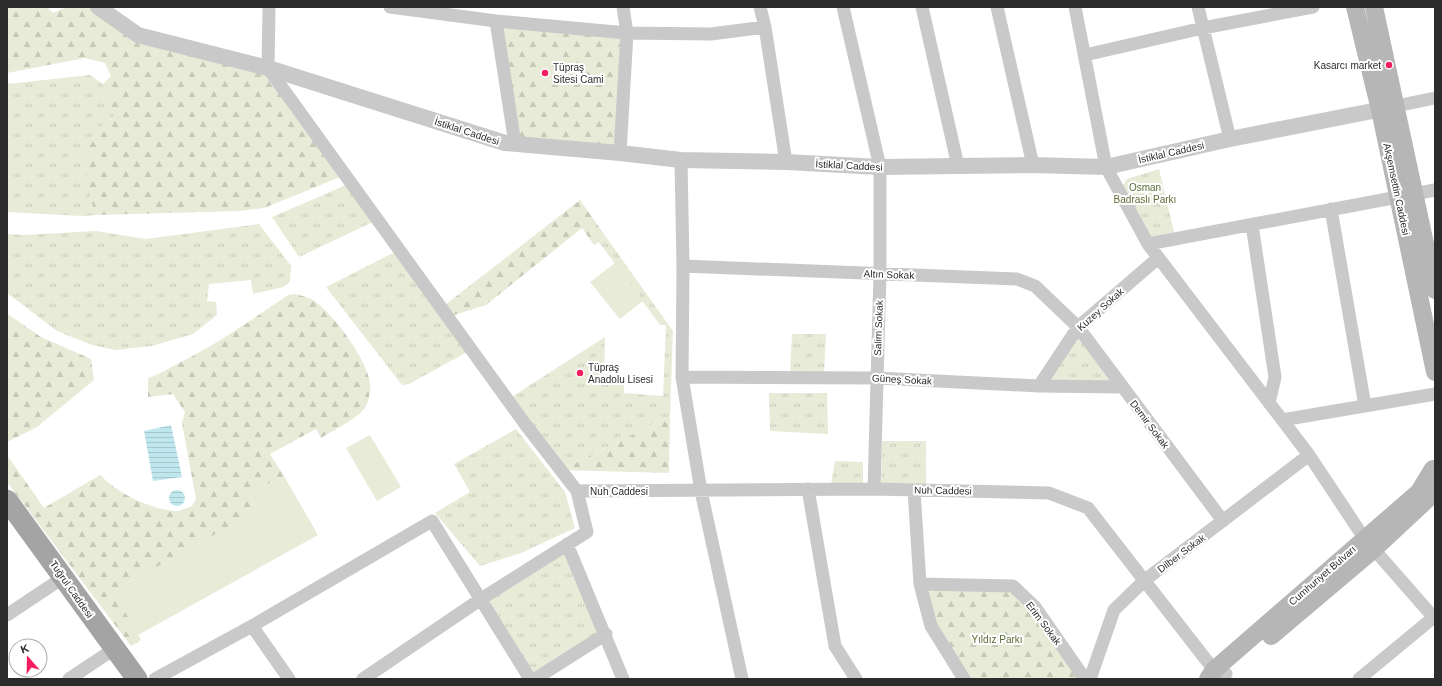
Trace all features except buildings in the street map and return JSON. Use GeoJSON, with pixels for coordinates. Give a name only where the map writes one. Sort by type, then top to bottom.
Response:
{"type":"FeatureCollection","features":[{"type":"Feature","properties":{"kind":"main road","name":"Akşemsettin Caddesi"},"geometry":{"type":"LineString","coordinates":[[1355,7],[1388,108]]}},
{"type":"Feature","properties":{"kind":"main road","name":"Akşemsettin Caddesi"},"geometry":{"type":"LineString","coordinates":[[1374,7],[1388,108],[1407,195],[1435,372]]}},
{"type":"Feature","properties":{"kind":"main road","name":"Akşemsettin Caddesi"},"geometry":{"type":"LineString","coordinates":[[1407,195],[1435,290]]}},
{"type":"Feature","properties":{"kind":"main road","name":"Cumhuriyet Bulvarı"},"geometry":{"type":"LineString","coordinates":[[1369,544],[1419,492],[1434,468]]}},
{"type":"Feature","properties":{"kind":"main road","name":"Cumhuriyet Bulvarı"},"geometry":{"type":"LineString","coordinates":[[1218,675],[1369,544],[1435,492]]}},
{"type":"Feature","properties":{"kind":"main road","name":"Tuğrul Caddesi"},"geometry":{"type":"LineString","coordinates":[[7,500],[64,577],[114,650],[137,679]]}},
{"type":"Feature","properties":{"kind":"street","name":"İstiklal Caddesi"},"geometry":{"type":"LineString","coordinates":[[98,7],[138,35],[268,68],[505,143],[681,160],[880,166],[1033,165],[1106,167],[1230,139],[1435,98]]}},
{"type":"Feature","properties":{"kind":"street"},"geometry":{"type":"LineString","coordinates":[[268,7],[268,68],[525,424],[577,491],[586,532],[481,599],[363,679]]}},
{"type":"Feature","properties":{"kind":"street"},"geometry":{"type":"LineString","coordinates":[[390,7],[496,21],[627,33],[711,34],[765,28]]}},
{"type":"Feature","properties":{"kind":"street"},"geometry":{"type":"LineString","coordinates":[[620,153],[627,33],[623,7]]}},
{"type":"Feature","properties":{"kind":"street"},"geometry":{"type":"LineString","coordinates":[[760,7],[765,28],[786,162]]}},
{"type":"Feature","properties":{"kind":"street","name":"Salim Sokak"},"geometry":{"type":"LineString","coordinates":[[843,7],[880,166],[880,274],[874,489]]}},
{"type":"Feature","properties":{"kind":"street"},"geometry":{"type":"LineString","coordinates":[[922,7],[958,166]]}},
{"type":"Feature","properties":{"kind":"street"},"geometry":{"type":"LineString","coordinates":[[997,7],[1033,165]]}},
{"type":"Feature","properties":{"kind":"street"},"geometry":{"type":"LineString","coordinates":[[1075,7],[1106,167],[1148,244],[1157,259],[1309,455],[1369,544],[1434,618],[1360,679]]}},
{"type":"Feature","properties":{"kind":"street"},"geometry":{"type":"LineString","coordinates":[[1198,7],[1230,139]]}},
{"type":"Feature","properties":{"kind":"street"},"geometry":{"type":"LineString","coordinates":[[1085,56],[1203,28],[1313,7]]}},
{"type":"Feature","properties":{"kind":"street"},"geometry":{"type":"LineString","coordinates":[[496,21],[515,144]]}},
{"type":"Feature","properties":{"kind":"street"},"geometry":{"type":"LineString","coordinates":[[681,160],[683,266],[682,377],[701,491],[742,679]]}},
{"type":"Feature","properties":{"kind":"street"},"geometry":{"type":"LineString","coordinates":[[1148,244],[1435,190]]}},
{"type":"Feature","properties":{"kind":"street"},"geometry":{"type":"LineString","coordinates":[[1331,210],[1365,406]]}},
{"type":"Feature","properties":{"kind":"street"},"geometry":{"type":"LineString","coordinates":[[1252,225],[1275,377],[1269,403]]}},
{"type":"Feature","properties":{"kind":"street","name":"Kuzey Sokak"},"geometry":{"type":"LineString","coordinates":[[1039,386],[1078,327],[1157,259]]}},
{"type":"Feature","properties":{"kind":"street","name":"Altın Sokak"},"geometry":{"type":"LineString","coordinates":[[683,266],[1016,279],[1035,286],[1078,327]]}},
{"type":"Feature","properties":{"kind":"street","name":"Demir Sokak"},"geometry":{"type":"LineString","coordinates":[[1078,327],[1223,521]]}},
{"type":"Feature","properties":{"kind":"street","name":"Güneş Sokak"},"geometry":{"type":"LineString","coordinates":[[682,377],[877,378],[1039,386],[1122,387]]}},
{"type":"Feature","properties":{"kind":"street"},"geometry":{"type":"LineString","coordinates":[[1282,420],[1435,394]]}},
{"type":"Feature","properties":{"kind":"street","name":"Dilber Sokak"},"geometry":{"type":"LineString","coordinates":[[1090,679],[1114,610],[1145,580],[1309,455]]}},
{"type":"Feature","properties":{"kind":"street"},"geometry":{"type":"LineString","coordinates":[[808,489],[835,646],[856,679]]}},
{"type":"Feature","properties":{"kind":"street","name":"Nuh Caddesi"},"geometry":{"type":"LineString","coordinates":[[577,491],[874,489],[1049,493],[1088,508],[1218,675]]}},
{"type":"Feature","properties":{"kind":"street"},"geometry":{"type":"LineString","coordinates":[[914,490],[920,584],[931,626],[964,679]]}},
{"type":"Feature","properties":{"kind":"street"},"geometry":{"type":"LineString","coordinates":[[155,679],[252,626],[432,521],[530,679]]}},
{"type":"Feature","properties":{"kind":"street"},"geometry":{"type":"LineString","coordinates":[[566,544],[606,634],[623,679]]}},
{"type":"Feature","properties":{"kind":"street"},"geometry":{"type":"LineString","coordinates":[[7,615],[64,577]]}},
{"type":"Feature","properties":{"kind":"street","name":"Erim Sokak"},"geometry":{"type":"LineString","coordinates":[[920,584],[1013,586],[1035,607],[1086,679]]}},
{"type":"Feature","properties":{"kind":"street"},"geometry":{"type":"LineString","coordinates":[[252,626],[290,679]]}},
{"type":"Feature","properties":{"kind":"street"},"geometry":{"type":"LineString","coordinates":[[535,679],[606,634]]}},
{"type":"Feature","properties":{"kind":"street"},"geometry":{"type":"LineString","coordinates":[[69,679],[114,650]]}},
{"type":"Feature","properties":{"kind":"green space"},"geometry":{"type":"Polygon","coordinates":[[[9,7],[47,7],[53,13],[67,7],[98,7],[138,35],[268,68],[345,175],[264,208],[238,211],[97,215],[91,202],[84,161],[95,132],[114,116],[103,84],[111,76],[105,63],[85,58],[7,73],[7,12],[9,7]]]}},
{"type":"Feature","properties":{"kind":"green space"},"geometry":{"type":"Polygon","coordinates":[[[496,21],[627,33],[620,153],[515,144],[496,21]]]}},
{"type":"Feature","properties":{"kind":"green space"},"geometry":{"type":"Polygon","coordinates":[[[90,75],[103,84],[114,116],[95,132],[91,202],[97,215],[82,216],[7,212],[7,84],[90,75]]]}},
{"type":"Feature","properties":{"kind":"green space","name":"Osman Badraslı Parkı"},"geometry":{"type":"Polygon","coordinates":[[[1159,169],[1174,232],[1149,238],[1121,189],[1127,179],[1159,169]]]}},
{"type":"Feature","properties":{"kind":"green space"},"geometry":{"type":"Polygon","coordinates":[[[351,183],[377,220],[299,257],[272,217],[351,183]]]}},
{"type":"Feature","properties":{"kind":"green space"},"geometry":{"type":"Polygon","coordinates":[[[580,200],[606,237],[594,245],[582,228],[486,305],[448,317],[441,308],[580,200]]]}},
{"type":"Feature","properties":{"kind":"green space"},"geometry":{"type":"Polygon","coordinates":[[[259,224],[291,266],[290,282],[283,287],[253,294],[251,280],[209,284],[207,301],[216,302],[217,315],[193,334],[152,346],[116,350],[92,345],[57,331],[7,293],[7,234],[24,235],[96,231],[146,239],[259,224]]]}},
{"type":"Feature","properties":{"kind":"green space"},"geometry":{"type":"Polygon","coordinates":[[[606,237],[673,331],[670,416],[561,470],[507,400],[605,337],[604,377],[624,376],[624,393],[663,396],[666,325],[660,325],[599,242],[606,237]]]}},
{"type":"Feature","properties":{"kind":"green space"},"geometry":{"type":"Polygon","coordinates":[[[399,250],[471,350],[409,384],[402,385],[326,287],[399,250]]]}},
{"type":"Feature","properties":{"kind":"green space"},"geometry":{"type":"Polygon","coordinates":[[[615,263],[643,301],[620,319],[590,282],[615,263]]]}},
{"type":"Feature","properties":{"kind":"green space"},"geometry":{"type":"Polygon","coordinates":[[[296,294],[314,301],[324,309],[349,339],[362,361],[370,382],[370,393],[367,404],[359,414],[347,423],[321,438],[316,429],[270,454],[284,476],[248,494],[257,511],[114,591],[141,640],[131,646],[7,482],[7,455],[44,508],[100,475],[125,494],[154,507],[176,511],[192,506],[196,499],[182,423],[185,412],[173,394],[148,397],[148,378],[161,373],[209,347],[288,295],[296,294]]]}},
{"type":"Feature","properties":{"kind":"green space"},"geometry":{"type":"Polygon","coordinates":[[[9,315],[41,337],[91,359],[94,380],[37,427],[7,442],[7,317],[9,315]]]}},
{"type":"Feature","properties":{"kind":"green space"},"geometry":{"type":"Polygon","coordinates":[[[1078,327],[1122,387],[1039,386],[1078,327]]]}},
{"type":"Feature","properties":{"kind":"green space"},"geometry":{"type":"Polygon","coordinates":[[[792,334],[826,334],[824,372],[790,373],[792,334]]]}},
{"type":"Feature","properties":{"kind":"green space"},"geometry":{"type":"Polygon","coordinates":[[[769,393],[827,393],[828,434],[770,431],[769,393]]]}},
{"type":"Feature","properties":{"kind":"green space"},"geometry":{"type":"Polygon","coordinates":[[[670,416],[669,473],[561,470],[670,416]]]}},
{"type":"Feature","properties":{"kind":"green space"},"geometry":{"type":"Polygon","coordinates":[[[516,429],[565,492],[575,528],[521,553],[480,566],[435,513],[470,492],[454,464],[516,429]]]}},
{"type":"Feature","properties":{"kind":"green space"},"geometry":{"type":"Polygon","coordinates":[[[370,435],[401,487],[377,501],[346,448],[370,435]]]}},
{"type":"Feature","properties":{"kind":"green space"},"geometry":{"type":"Polygon","coordinates":[[[882,441],[926,441],[926,484],[881,483],[882,441]]]}},
{"type":"Feature","properties":{"kind":"green space"},"geometry":{"type":"Polygon","coordinates":[[[835,461],[863,462],[863,484],[831,485],[835,461]]]}},
{"type":"Feature","properties":{"kind":"green space"},"geometry":{"type":"Polygon","coordinates":[[[284,476],[318,535],[138,635],[114,591],[257,511],[248,494],[284,476]]]}},
{"type":"Feature","properties":{"kind":"green space"},"geometry":{"type":"Polygon","coordinates":[[[567,544],[606,634],[535,679],[481,599],[567,544]]]}},
{"type":"Feature","properties":{"kind":"green space","name":"Yıldız Parkı"},"geometry":{"type":"Polygon","coordinates":[[[920,584],[1013,586],[1085,679],[964,679],[931,626],[920,584]]]}},
{"type":"Feature","properties":{"kind":"water"},"geometry":{"type":"Polygon","coordinates":[[[171,425],[182,477],[153,481],[144,431],[171,425]]]}},
{"type":"Feature","properties":{"kind":"water"},"geometry":{"type":"Polygon","coordinates":[[[177,490],[183,492],[185,498],[183,504],[177,506],[171,504],[169,498],[171,492],[177,490]]]}},
{"type":"Feature","properties":{"kind":"place","name":"Kasarcı market"},"geometry":{"type":"Point","coordinates":[1389,65]}},
{"type":"Feature","properties":{"kind":"place","name":"Tüpraş Sitesi Cami"},"geometry":{"type":"Point","coordinates":[545,73]}},
{"type":"Feature","properties":{"kind":"place","name":"Tüpraş Anadolu Lisesi"},"geometry":{"type":"Point","coordinates":[580,373]}}]}
